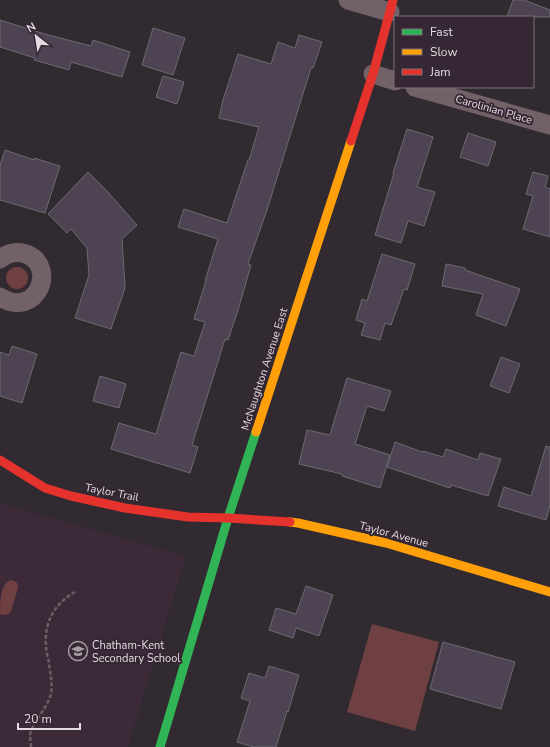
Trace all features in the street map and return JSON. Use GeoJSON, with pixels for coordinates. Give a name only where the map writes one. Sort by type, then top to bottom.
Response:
{"type":"FeatureCollection","features":[{"type":"Feature","properties":{"kind":"main road","name":"McNaughton Avenue East"},"geometry":{"type":"LineString","coordinates":[[160,747],[228,518],[373,74],[391,6]]}},
{"type":"Feature","properties":{"kind":"main road","name":"Taylor Trail"},"geometry":{"type":"LineString","coordinates":[[0,460],[45,488],[71,496],[125,508],[188,517],[228,518]]}},
{"type":"Feature","properties":{"kind":"main road","name":"Taylor Avenue"},"geometry":{"type":"LineString","coordinates":[[228,518],[298,523],[386,542],[550,592]]}},
{"type":"Feature","properties":{"kind":"street"},"geometry":{"type":"LineString","coordinates":[[348,0],[391,6]]}},
{"type":"Feature","properties":{"kind":"street"},"geometry":{"type":"LineString","coordinates":[[373,74],[394,81]]}},
{"type":"Feature","properties":{"kind":"street","name":"Carolinian Place"},"geometry":{"type":"LineString","coordinates":[[419,88],[550,125]]}},
{"type":"Feature","properties":{"kind":"street"},"geometry":{"type":"LineString","coordinates":[[0,258],[14,252],[30,256],[36,261],[41,269],[42,277],[41,286],[37,293],[24,303],[15,304],[0,298]]}},
{"type":"Feature","properties":{"kind":"path"},"geometry":{"type":"LineString","coordinates":[[31,747],[30,740],[32,730],[48,703],[51,694],[52,684],[46,638],[51,617],[60,603],[75,592]]}},
{"type":"Feature","properties":{"kind":"shaded area"},"geometry":{"type":"Polygon","coordinates":[[[13,267],[21,267],[28,274],[28,282],[21,289],[13,289],[6,282],[6,274],[13,267]]]}},
{"type":"Feature","properties":{"kind":"shaded area","name":"Chatham-Kent Secondary School"},"geometry":{"type":"Polygon","coordinates":[[[0,503],[186,556],[128,747],[0,747],[0,503]]]}},
{"type":"Feature","properties":{"kind":"shaded area"},"geometry":{"type":"Polygon","coordinates":[[[11,580],[16,582],[18,588],[11,611],[9,614],[0,614],[3,589],[7,582],[11,580]]]}},
{"type":"Feature","properties":{"kind":"shaded area"},"geometry":{"type":"Polygon","coordinates":[[[372,624],[439,642],[415,731],[347,712],[372,624]]]}},
{"type":"Feature","properties":{"kind":"building"},"geometry":{"type":"Polygon","coordinates":[[[513,0],[524,0],[550,10],[550,17],[507,16],[513,0]]]}},
{"type":"Feature","properties":{"kind":"building"},"geometry":{"type":"Polygon","coordinates":[[[0,20],[91,46],[93,40],[130,52],[122,77],[71,62],[69,70],[34,60],[35,58],[0,47],[0,20]]]}},
{"type":"Feature","properties":{"kind":"building"},"geometry":{"type":"Polygon","coordinates":[[[153,28],[185,38],[173,75],[142,65],[153,28]]]}},
{"type":"Feature","properties":{"kind":"building"},"geometry":{"type":"Polygon","coordinates":[[[299,35],[322,42],[313,68],[311,68],[267,210],[248,264],[251,265],[238,310],[228,340],[225,339],[192,445],[198,447],[190,473],[111,449],[119,423],[156,434],[181,352],[194,356],[205,322],[194,319],[218,239],[178,227],[184,209],[227,223],[249,160],[259,127],[219,118],[223,100],[238,54],[271,64],[278,42],[295,48],[299,35]]]}},
{"type":"Feature","properties":{"kind":"building"},"geometry":{"type":"Polygon","coordinates":[[[163,76],[184,82],[177,104],[156,97],[163,76]]]}},
{"type":"Feature","properties":{"kind":"building"},"geometry":{"type":"Polygon","coordinates":[[[407,129],[433,137],[417,187],[435,192],[424,226],[408,221],[401,243],[375,235],[407,129]]]}},
{"type":"Feature","properties":{"kind":"building"},"geometry":{"type":"Polygon","coordinates":[[[468,133],[496,142],[488,166],[460,157],[468,133]]]}},
{"type":"Feature","properties":{"kind":"building"},"geometry":{"type":"Polygon","coordinates":[[[5,150],[34,160],[34,158],[60,166],[45,213],[0,200],[0,165],[5,150]]]}},
{"type":"Feature","properties":{"kind":"building"},"geometry":{"type":"Polygon","coordinates":[[[88,172],[137,225],[122,239],[125,288],[111,329],[75,318],[89,275],[87,248],[71,229],[67,233],[48,214],[88,172]]]}},
{"type":"Feature","properties":{"kind":"building"},"geometry":{"type":"Polygon","coordinates":[[[533,172],[548,176],[545,187],[550,189],[550,237],[523,229],[533,196],[526,194],[533,172]]]}},
{"type":"Feature","properties":{"kind":"building"},"geometry":{"type":"Polygon","coordinates":[[[382,254],[415,264],[407,290],[404,289],[391,325],[385,323],[380,340],[361,335],[365,323],[356,320],[362,299],[367,301],[382,254]]]}},
{"type":"Feature","properties":{"kind":"building"},"geometry":{"type":"Polygon","coordinates":[[[446,264],[465,268],[465,270],[520,289],[506,326],[476,315],[483,294],[442,286],[446,264]]]}},
{"type":"Feature","properties":{"kind":"building"},"geometry":{"type":"Polygon","coordinates":[[[12,346],[37,354],[22,403],[0,396],[0,352],[9,355],[12,346]]]}},
{"type":"Feature","properties":{"kind":"building"},"geometry":{"type":"Polygon","coordinates":[[[501,357],[520,364],[509,393],[490,386],[501,357]]]}},
{"type":"Feature","properties":{"kind":"building"},"geometry":{"type":"Polygon","coordinates":[[[100,376],[126,384],[119,408],[93,401],[100,376]]]}},
{"type":"Feature","properties":{"kind":"building"},"geometry":{"type":"Polygon","coordinates":[[[347,378],[391,391],[384,411],[367,406],[355,444],[390,455],[380,488],[342,476],[342,474],[299,464],[307,430],[330,435],[347,378]]]}},
{"type":"Feature","properties":{"kind":"building"},"geometry":{"type":"Polygon","coordinates":[[[395,442],[422,452],[423,451],[443,457],[446,449],[478,460],[480,453],[501,459],[488,496],[451,485],[450,488],[387,467],[395,442]]]}},
{"type":"Feature","properties":{"kind":"building"},"geometry":{"type":"Polygon","coordinates":[[[546,446],[550,447],[550,505],[546,520],[498,506],[504,487],[531,496],[546,446]]]}},
{"type":"Feature","properties":{"kind":"building"},"geometry":{"type":"Polygon","coordinates":[[[306,586],[333,595],[319,636],[296,628],[293,638],[269,630],[276,608],[296,614],[306,586]]]}},
{"type":"Feature","properties":{"kind":"building"},"geometry":{"type":"Polygon","coordinates":[[[443,642],[515,662],[501,709],[430,689],[443,642]]]}},
{"type":"Feature","properties":{"kind":"building"},"geometry":{"type":"Polygon","coordinates":[[[269,666],[299,675],[276,747],[254,747],[237,742],[250,701],[241,698],[249,673],[265,678],[269,666]]]}},
{"type":"Feature","properties":{"kind":"traffic: fast"},"geometry":{"type":"LineString","coordinates":[[160,747],[228,518],[256,432]]}},
{"type":"Feature","properties":{"kind":"traffic: slow"},"geometry":{"type":"LineString","coordinates":[[256,432],[351,141]]}},
{"type":"Feature","properties":{"kind":"traffic: slow"},"geometry":{"type":"LineString","coordinates":[[290,522],[386,543],[550,592]]}},
{"type":"Feature","properties":{"kind":"traffic: jam"},"geometry":{"type":"LineString","coordinates":[[351,141],[373,74],[393,0]]}},
{"type":"Feature","properties":{"kind":"traffic: jam"},"geometry":{"type":"LineString","coordinates":[[0,460],[45,488],[71,496],[125,508],[188,517],[290,522]]}},
{"type":"Feature","properties":{"kind":"place","name":"Chatham-Kent Secondary School"},"geometry":{"type":"Point","coordinates":[78,651]}}]}
